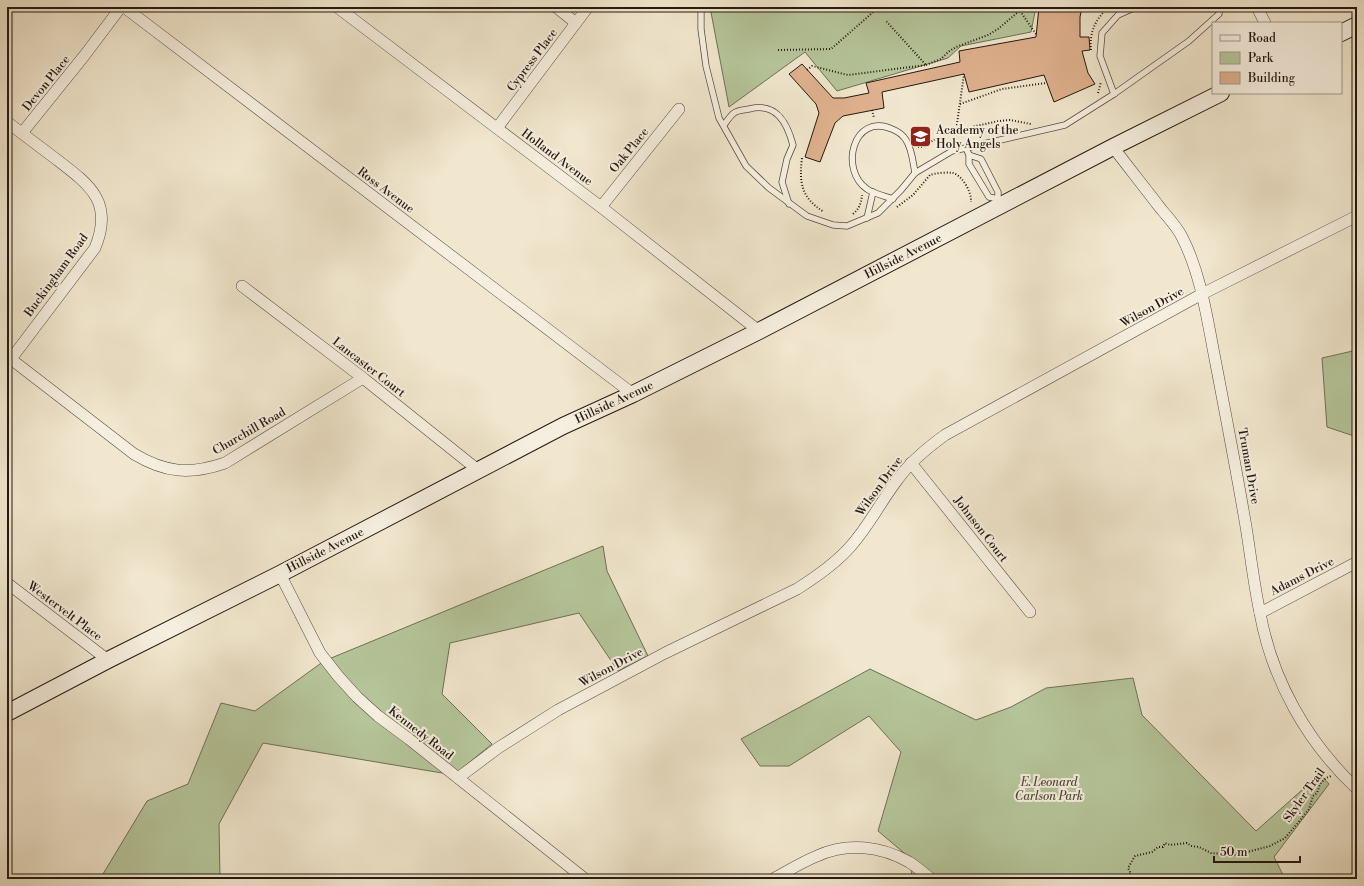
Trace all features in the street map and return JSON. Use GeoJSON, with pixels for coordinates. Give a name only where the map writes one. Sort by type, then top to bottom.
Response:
{"type":"FeatureCollection","features":[{"type":"Feature","properties":{"kind":"main road"},"geometry":{"type":"LineString","coordinates":[[1342,32],[1357,24]]}},
{"type":"Feature","properties":{"kind":"main road","name":"Hillside Avenue"},"geometry":{"type":"LineString","coordinates":[[7,713],[108,660],[280,574],[563,426],[633,394],[759,331],[1000,202],[1219,94]]}},
{"type":"Feature","properties":{"kind":"street","name":"Devon Place"},"geometry":{"type":"LineString","coordinates":[[22,133],[123,7]]}},
{"type":"Feature","properties":{"kind":"street","name":"Ross Avenue"},"geometry":{"type":"LineString","coordinates":[[123,7],[633,394]]}},
{"type":"Feature","properties":{"kind":"street","name":"Holland Avenue"},"geometry":{"type":"LineString","coordinates":[[337,7],[600,207],[759,331]]}},
{"type":"Feature","properties":{"kind":"street"},"geometry":{"type":"LineString","coordinates":[[556,7],[576,23]]}},
{"type":"Feature","properties":{"kind":"street","name":"Cypress Place"},"geometry":{"type":"LineString","coordinates":[[497,128],[588,7]]}},
{"type":"Feature","properties":{"kind":"street"},"geometry":{"type":"LineString","coordinates":[[1257,7],[1264,22]]}},
{"type":"Feature","properties":{"kind":"street","name":"Oak Place"},"geometry":{"type":"LineString","coordinates":[[600,207],[679,109]]}},
{"type":"Feature","properties":{"kind":"street","name":"Buckingham Road"},"geometry":{"type":"LineString","coordinates":[[7,122],[90,187],[99,204],[102,224],[100,237],[95,248],[9,357]]}},
{"type":"Feature","properties":{"kind":"street","name":"Truman Drive"},"geometry":{"type":"LineString","coordinates":[[1113,147],[1182,236],[1194,267],[1202,294],[1236,464],[1260,613],[1266,640],[1275,668],[1304,725],[1334,766],[1357,789]]}},
{"type":"Feature","properties":{"kind":"street","name":"Wilson Drive"},"geometry":{"type":"LineString","coordinates":[[458,778],[498,748],[558,710],[665,653],[797,589],[815,577],[835,562],[850,547],[866,527],[897,479],[911,463],[932,444],[960,425],[1202,294],[1357,216]]}},
{"type":"Feature","properties":{"kind":"street","name":"Lancaster Court"},"geometry":{"type":"LineString","coordinates":[[242,286],[363,378],[478,470]]}},
{"type":"Feature","properties":{"kind":"street","name":"Churchill Road"},"geometry":{"type":"LineString","coordinates":[[9,357],[134,454],[162,468],[177,471],[208,469],[225,463],[363,378]]}},
{"type":"Feature","properties":{"kind":"street","name":"Johnson Court"},"geometry":{"type":"LineString","coordinates":[[911,463],[1030,612]]}},
{"type":"Feature","properties":{"kind":"street","name":"Adams Drive"},"geometry":{"type":"LineString","coordinates":[[1260,613],[1357,562]]}},
{"type":"Feature","properties":{"kind":"street","name":"Kennedy Road"},"geometry":{"type":"LineString","coordinates":[[280,574],[320,653],[357,697],[378,716],[585,879]]}},
{"type":"Feature","properties":{"kind":"street","name":"Westervelt Place"},"geometry":{"type":"LineString","coordinates":[[7,583],[108,660]]}},
{"type":"Feature","properties":{"kind":"street"},"geometry":{"type":"LineString","coordinates":[[774,879],[817,856],[832,850],[864,847],[896,855],[911,863],[932,879]]}},
{"type":"Feature","properties":{"kind":"lane"},"geometry":{"type":"LineString","coordinates":[[701,7],[701,29],[706,66],[720,118],[746,166],[769,188],[807,216],[833,225],[847,226],[878,213],[893,199],[915,173],[952,151],[1065,125],[1114,94],[1189,41],[1219,14],[1219,7]]}},
{"type":"Feature","properties":{"kind":"lane"},"geometry":{"type":"LineString","coordinates":[[1114,94],[1100,56],[1102,33],[1118,15],[1136,7]]}},
{"type":"Feature","properties":{"kind":"lane"},"geometry":{"type":"LineString","coordinates":[[724,125],[734,112],[759,106],[774,111],[783,120],[790,132],[793,145],[787,159],[782,182],[790,204]]}},
{"type":"Feature","properties":{"kind":"lane"},"geometry":{"type":"LineString","coordinates":[[893,199],[867,189],[861,184],[856,176],[853,165],[854,145],[859,135],[866,129],[876,126],[888,127],[898,132],[906,139],[910,148],[915,173]]}},
{"type":"Feature","properties":{"kind":"lane"},"geometry":{"type":"LineString","coordinates":[[966,148],[969,155],[969,164],[989,197],[1000,202]]}},
{"type":"Feature","properties":{"kind":"lane"},"geometry":{"type":"LineString","coordinates":[[969,155],[981,159],[998,192],[1000,202]]}},
{"type":"Feature","properties":{"kind":"lane"},"geometry":{"type":"LineString","coordinates":[[867,218],[873,192]]}},
{"type":"Feature","properties":{"kind":"path"},"geometry":{"type":"LineString","coordinates":[[778,50],[831,49],[880,7]]}},
{"type":"Feature","properties":{"kind":"path"},"geometry":{"type":"LineString","coordinates":[[807,70],[812,66],[848,76],[926,65],[941,59],[956,47],[988,35],[998,29],[1024,7]]}},
{"type":"Feature","properties":{"kind":"path"},"geometry":{"type":"LineString","coordinates":[[1093,56],[1090,41],[1091,34],[1096,22],[1103,12],[1109,7]]}},
{"type":"Feature","properties":{"kind":"path"},"geometry":{"type":"LineString","coordinates":[[1020,11],[1036,34]]}},
{"type":"Feature","properties":{"kind":"path"},"geometry":{"type":"LineString","coordinates":[[886,21],[926,65]]}},
{"type":"Feature","properties":{"kind":"path"},"geometry":{"type":"LineString","coordinates":[[956,131],[964,74]]}},
{"type":"Feature","properties":{"kind":"path"},"geometry":{"type":"LineString","coordinates":[[1094,99],[1098,93],[1101,78]]}},
{"type":"Feature","properties":{"kind":"path"},"geometry":{"type":"LineString","coordinates":[[960,104],[1002,89],[1046,82]]}},
{"type":"Feature","properties":{"kind":"path"},"geometry":{"type":"LineString","coordinates":[[872,110],[873,118],[879,118]]}},
{"type":"Feature","properties":{"kind":"path"},"geometry":{"type":"LineString","coordinates":[[915,145],[922,147],[939,137],[956,131],[999,121],[1010,120],[1032,124]]}},
{"type":"Feature","properties":{"kind":"path"},"geometry":{"type":"LineString","coordinates":[[802,158],[800,175],[802,187],[813,205],[825,213],[830,214]]}},
{"type":"Feature","properties":{"kind":"path"},"geometry":{"type":"LineString","coordinates":[[894,209],[913,195],[930,175],[933,174],[952,173],[959,177],[969,191],[971,202]]}},
{"type":"Feature","properties":{"kind":"path"},"geometry":{"type":"LineString","coordinates":[[848,215],[858,210],[861,202],[861,192]]}},
{"type":"Feature","properties":{"kind":"path","name":"Skyler Trail"},"geometry":{"type":"LineString","coordinates":[[1127,875],[1131,874],[1128,868],[1135,856],[1152,852],[1165,844],[1170,845],[1187,843],[1191,846],[1199,847],[1211,853],[1236,856],[1275,844],[1285,838],[1309,809],[1313,796],[1317,793],[1320,784],[1326,778],[1332,776],[1334,766]]}},
{"type":"Feature","properties":{"kind":"green space"},"geometry":{"type":"Polygon","coordinates":[[[710,7],[1036,7],[1031,32],[961,46],[948,58],[837,91],[805,52],[729,107],[710,7]]]}},
{"type":"Feature","properties":{"kind":"green space"},"geometry":{"type":"Polygon","coordinates":[[[1357,350],[1357,437],[1327,427],[1322,358],[1357,350]]]}},
{"type":"Feature","properties":{"kind":"green space"},"geometry":{"type":"Polygon","coordinates":[[[603,546],[607,571],[648,656],[618,671],[579,613],[450,643],[442,694],[492,744],[454,775],[263,743],[219,824],[220,879],[100,879],[147,801],[188,784],[221,703],[255,711],[324,661],[603,546]]]}},
{"type":"Feature","properties":{"kind":"green space","name":"E. Leonard Carlson Park"},"geometry":{"type":"Polygon","coordinates":[[[870,669],[976,720],[1011,707],[1046,688],[1133,678],[1142,715],[1256,831],[1320,774],[1329,784],[1274,857],[1285,879],[912,879],[910,858],[878,831],[901,752],[869,716],[789,766],[760,766],[741,739],[870,669]]]}},
{"type":"Feature","properties":{"kind":"building"},"geometry":{"type":"Polygon","coordinates":[[[1039,7],[1082,7],[1080,17],[1080,37],[1089,37],[1090,50],[1082,51],[1088,73],[1095,84],[1054,102],[1044,75],[969,92],[964,74],[882,92],[884,108],[843,116],[835,123],[820,162],[805,157],[819,113],[816,104],[789,74],[802,64],[833,98],[844,98],[869,93],[866,83],[960,62],[959,51],[1036,37],[1039,7]]]}},
{"type":"Feature","properties":{"kind":"place","name":"Academy of the Holy Angels"},"geometry":{"type":"Point","coordinates":[920,137]}}]}
